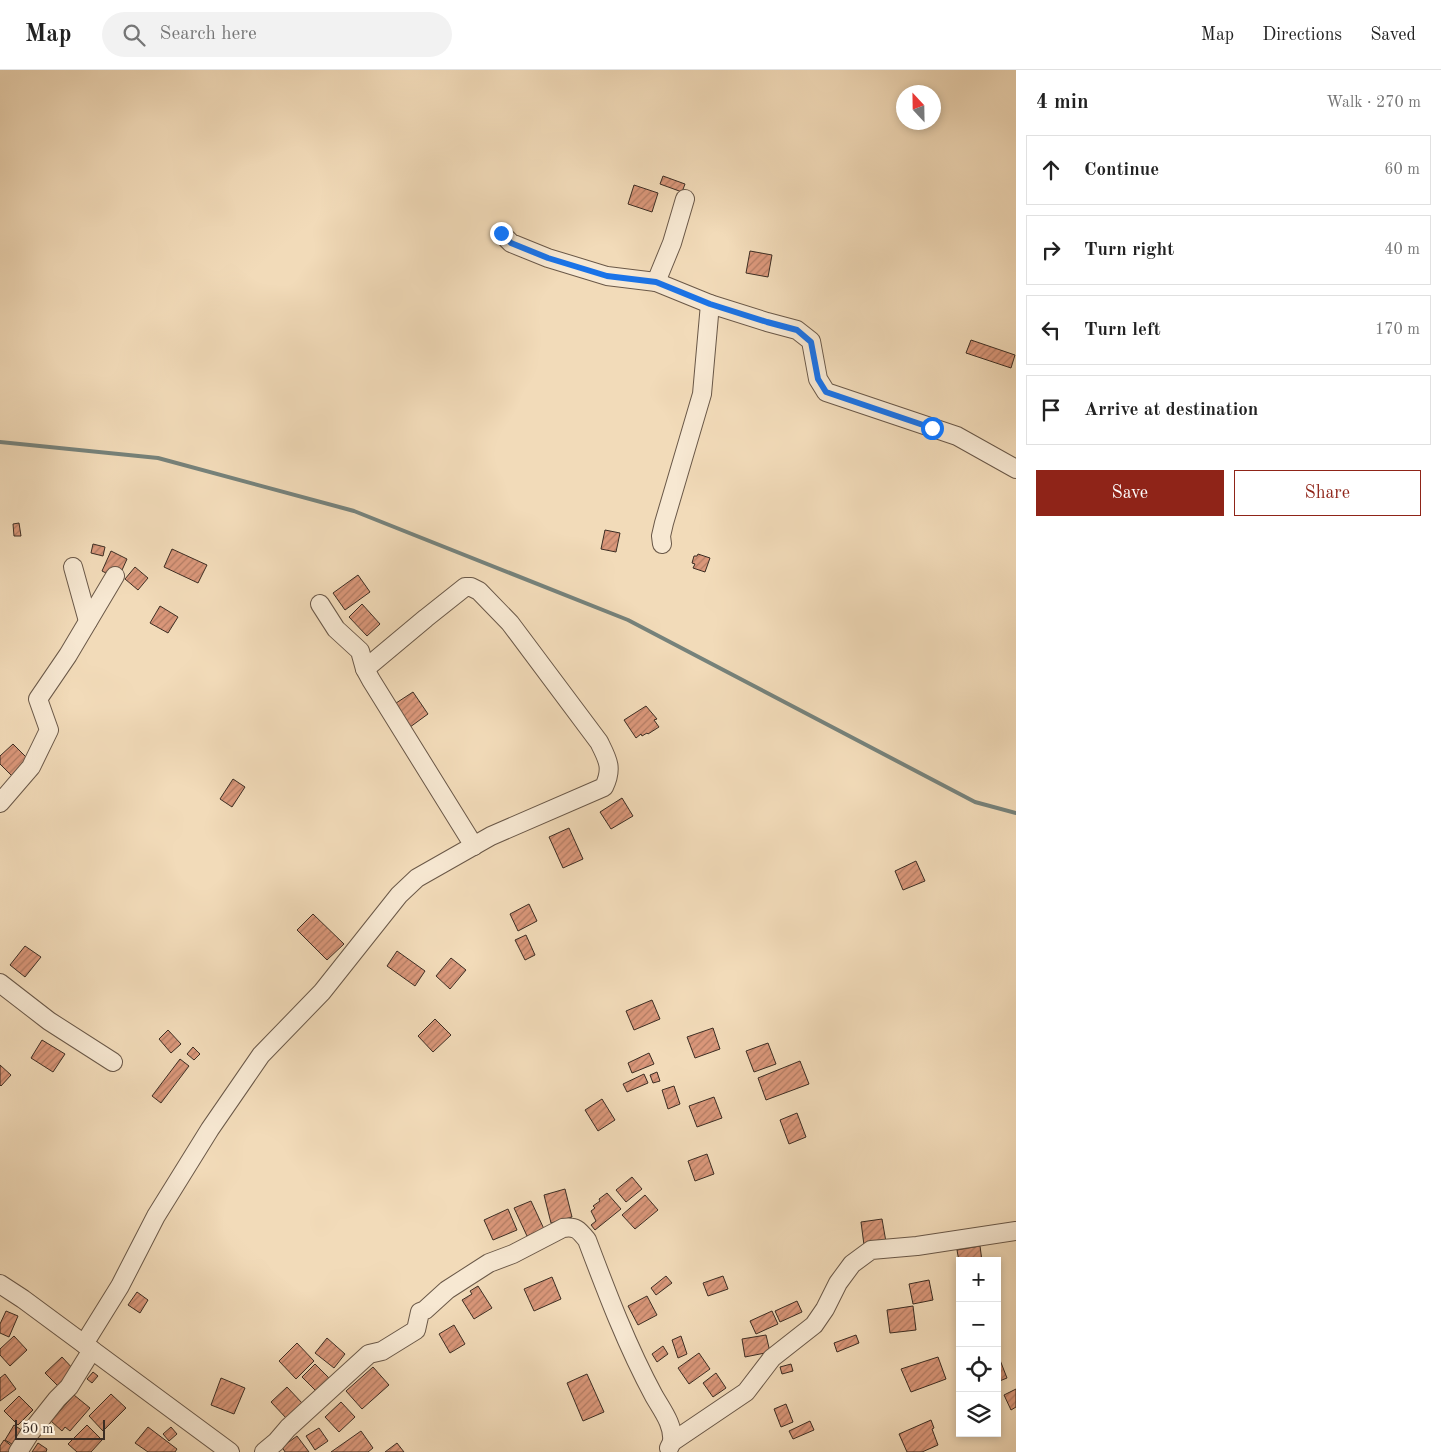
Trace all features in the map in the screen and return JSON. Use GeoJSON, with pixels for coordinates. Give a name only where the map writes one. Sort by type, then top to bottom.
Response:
{"type":"FeatureCollection","features":[{"type":"Feature","properties":{"kind":"street"},"geometry":{"type":"LineString","coordinates":[[656,282],[672,243],[685,199]]}},
{"type":"Feature","properties":{"kind":"street"},"geometry":{"type":"LineString","coordinates":[[501,233],[511,243],[548,258],[607,276],[656,282],[710,304],[797,330],[811,342],[818,379],[826,392],[957,436],[979,446],[1000,461],[1016,469]]}},
{"type":"Feature","properties":{"kind":"street"},"geometry":{"type":"LineString","coordinates":[[662,544],[661,536],[664,523],[702,394],[710,304]]}},
{"type":"Feature","properties":{"kind":"street"},"geometry":{"type":"LineString","coordinates":[[73,567],[88,621]]}},
{"type":"Feature","properties":{"kind":"street"},"geometry":{"type":"LineString","coordinates":[[0,803],[31,767],[49,730],[38,699],[68,655],[115,576]]}},
{"type":"Feature","properties":{"kind":"street"},"geometry":{"type":"LineString","coordinates":[[18,1452],[35,1426],[69,1387],[161,1208],[210,1128],[261,1055],[322,992],[399,895],[417,878],[491,836],[604,787],[608,778],[608,760],[599,742],[510,623],[479,591],[471,587],[465,587],[365,669]]}},
{"type":"Feature","properties":{"kind":"street"},"geometry":{"type":"LineString","coordinates":[[320,604],[336,629],[360,651],[365,669],[474,846]]}},
{"type":"Feature","properties":{"kind":"street"},"geometry":{"type":"LineString","coordinates":[[0,983],[49,1021],[113,1062]]}},
{"type":"Feature","properties":{"kind":"street"},"geometry":{"type":"LineString","coordinates":[[264,1452],[369,1354],[382,1351],[416,1330],[420,1312],[425,1310],[447,1290],[489,1263],[513,1254],[563,1228],[572,1227],[578,1229],[587,1240],[619,1323],[652,1393],[673,1432],[670,1447]]}},
{"type":"Feature","properties":{"kind":"street"},"geometry":{"type":"LineString","coordinates":[[670,1447],[746,1392],[772,1358],[814,1325],[826,1309],[838,1283],[847,1270],[871,1250],[917,1246],[1016,1231]]}},
{"type":"Feature","properties":{"kind":"street"},"geometry":{"type":"LineString","coordinates":[[0,1284],[230,1452]]}},
{"type":"Feature","properties":{"kind":"building"},"geometry":{"type":"Polygon","coordinates":[[[663,176],[685,184],[682,192],[660,184],[663,176]]]}},
{"type":"Feature","properties":{"kind":"building"},"geometry":{"type":"Polygon","coordinates":[[[634,185],[658,193],[652,212],[628,204],[634,185]]]}},
{"type":"Feature","properties":{"kind":"building"},"geometry":{"type":"Polygon","coordinates":[[[750,251],[772,255],[768,277],[746,273],[750,251]]]}},
{"type":"Feature","properties":{"kind":"building"},"geometry":{"type":"Polygon","coordinates":[[[971,340],[1015,355],[1011,368],[966,353],[971,340]]]}},
{"type":"Feature","properties":{"kind":"building"},"geometry":{"type":"Polygon","coordinates":[[[19,523],[21,536],[14,536],[13,524],[19,523]]]}},
{"type":"Feature","properties":{"kind":"building"},"geometry":{"type":"Polygon","coordinates":[[[605,530],[620,533],[616,552],[601,549],[605,530]]]}},
{"type":"Feature","properties":{"kind":"building"},"geometry":{"type":"Polygon","coordinates":[[[93,544],[105,547],[103,556],[91,553],[93,544]]]}},
{"type":"Feature","properties":{"kind":"building"},"geometry":{"type":"Polygon","coordinates":[[[172,549],[207,565],[198,583],[164,567],[172,549]]]}},
{"type":"Feature","properties":{"kind":"building"},"geometry":{"type":"Polygon","coordinates":[[[111,551],[127,559],[118,579],[102,571],[111,551]]]}},
{"type":"Feature","properties":{"kind":"building"},"geometry":{"type":"Polygon","coordinates":[[[698,554],[710,558],[705,572],[693,568],[695,564],[692,563],[694,556],[698,554]]]}},
{"type":"Feature","properties":{"kind":"building"},"geometry":{"type":"Polygon","coordinates":[[[135,567],[148,578],[138,590],[125,579],[135,567]]]}},
{"type":"Feature","properties":{"kind":"building"},"geometry":{"type":"Polygon","coordinates":[[[358,575],[370,592],[345,610],[333,593],[358,575]]]}},
{"type":"Feature","properties":{"kind":"building"},"geometry":{"type":"Polygon","coordinates":[[[362,604],[380,624],[367,636],[349,617],[362,604]]]}},
{"type":"Feature","properties":{"kind":"building"},"geometry":{"type":"Polygon","coordinates":[[[160,606],[178,617],[168,633],[150,623],[160,606]]]}},
{"type":"Feature","properties":{"kind":"building"},"geometry":{"type":"Polygon","coordinates":[[[413,692],[428,714],[406,730],[390,707],[413,692]]]}},
{"type":"Feature","properties":{"kind":"building"},"geometry":{"type":"Polygon","coordinates":[[[646,706],[657,719],[654,720],[659,727],[648,734],[642,736],[641,734],[636,738],[624,720],[646,706]]]}},
{"type":"Feature","properties":{"kind":"building"},"geometry":{"type":"Polygon","coordinates":[[[13,744],[30,761],[13,777],[0,764],[0,756],[13,744]]]}},
{"type":"Feature","properties":{"kind":"building"},"geometry":{"type":"Polygon","coordinates":[[[233,779],[245,787],[232,807],[220,799],[233,779]]]}},
{"type":"Feature","properties":{"kind":"building"},"geometry":{"type":"Polygon","coordinates":[[[622,798],[633,816],[611,829],[600,812],[622,798]]]}},
{"type":"Feature","properties":{"kind":"building"},"geometry":{"type":"Polygon","coordinates":[[[569,828],[583,859],[563,868],[549,837],[569,828]]]}},
{"type":"Feature","properties":{"kind":"building"},"geometry":{"type":"Polygon","coordinates":[[[916,861],[925,881],[903,890],[895,871],[916,861]]]}},
{"type":"Feature","properties":{"kind":"building"},"geometry":{"type":"Polygon","coordinates":[[[529,904],[537,921],[518,931],[510,914],[529,904]]]}},
{"type":"Feature","properties":{"kind":"building"},"geometry":{"type":"Polygon","coordinates":[[[313,914],[344,944],[327,960],[297,930],[313,914]]]}},
{"type":"Feature","properties":{"kind":"building"},"geometry":{"type":"Polygon","coordinates":[[[526,935],[535,955],[525,960],[515,940],[526,935]]]}},
{"type":"Feature","properties":{"kind":"building"},"geometry":{"type":"Polygon","coordinates":[[[25,946],[41,957],[25,977],[10,965],[25,946]]]}},
{"type":"Feature","properties":{"kind":"building"},"geometry":{"type":"Polygon","coordinates":[[[397,951],[425,971],[415,986],[387,966],[397,951]]]}},
{"type":"Feature","properties":{"kind":"building"},"geometry":{"type":"Polygon","coordinates":[[[451,958],[466,970],[450,989],[436,976],[451,958]]]}},
{"type":"Feature","properties":{"kind":"building"},"geometry":{"type":"Polygon","coordinates":[[[652,1000],[660,1019],[634,1030],[626,1011],[652,1000]]]}},
{"type":"Feature","properties":{"kind":"building"},"geometry":{"type":"Polygon","coordinates":[[[435,1019],[451,1035],[433,1052],[418,1036],[435,1019]]]}},
{"type":"Feature","properties":{"kind":"building"},"geometry":{"type":"Polygon","coordinates":[[[713,1028],[720,1049],[695,1058],[687,1037],[713,1028]]]}},
{"type":"Feature","properties":{"kind":"building"},"geometry":{"type":"Polygon","coordinates":[[[168,1030],[181,1044],[171,1053],[159,1039],[168,1030]]]}},
{"type":"Feature","properties":{"kind":"building"},"geometry":{"type":"Polygon","coordinates":[[[42,1040],[65,1054],[53,1072],[31,1058],[42,1040]]]}},
{"type":"Feature","properties":{"kind":"building"},"geometry":{"type":"Polygon","coordinates":[[[768,1043],[776,1064],[754,1072],[746,1051],[768,1043]]]}},
{"type":"Feature","properties":{"kind":"building"},"geometry":{"type":"Polygon","coordinates":[[[193,1047],[200,1054],[194,1060],[187,1054],[193,1047]]]}},
{"type":"Feature","properties":{"kind":"building"},"geometry":{"type":"Polygon","coordinates":[[[649,1053],[654,1064],[632,1073],[628,1063],[649,1053]]]}},
{"type":"Feature","properties":{"kind":"building"},"geometry":{"type":"Polygon","coordinates":[[[180,1059],[189,1066],[161,1103],[152,1096],[180,1059]]]}},
{"type":"Feature","properties":{"kind":"building"},"geometry":{"type":"Polygon","coordinates":[[[800,1061],[809,1084],[766,1100],[758,1078],[800,1061]]]}},
{"type":"Feature","properties":{"kind":"building"},"geometry":{"type":"Polygon","coordinates":[[[0,1065],[11,1075],[1,1086],[0,1085],[0,1065]]]}},
{"type":"Feature","properties":{"kind":"building"},"geometry":{"type":"Polygon","coordinates":[[[657,1072],[660,1081],[653,1083],[650,1075],[657,1072]]]}},
{"type":"Feature","properties":{"kind":"building"},"geometry":{"type":"Polygon","coordinates":[[[644,1074],[648,1083],[627,1092],[623,1084],[644,1074]]]}},
{"type":"Feature","properties":{"kind":"building"},"geometry":{"type":"Polygon","coordinates":[[[674,1086],[680,1104],[668,1109],[662,1090],[674,1086]]]}},
{"type":"Feature","properties":{"kind":"building"},"geometry":{"type":"Polygon","coordinates":[[[714,1097],[722,1118],[697,1127],[689,1106],[714,1097]]]}},
{"type":"Feature","properties":{"kind":"building"},"geometry":{"type":"Polygon","coordinates":[[[602,1099],[615,1120],[598,1131],[585,1110],[602,1099]]]}},
{"type":"Feature","properties":{"kind":"building"},"geometry":{"type":"Polygon","coordinates":[[[797,1113],[806,1137],[789,1144],[780,1120],[797,1113]]]}},
{"type":"Feature","properties":{"kind":"building"},"geometry":{"type":"Polygon","coordinates":[[[707,1154],[714,1174],[695,1181],[688,1161],[707,1154]]]}},
{"type":"Feature","properties":{"kind":"building"},"geometry":{"type":"Polygon","coordinates":[[[632,1177],[642,1189],[626,1202],[616,1190],[632,1177]]]}},
{"type":"Feature","properties":{"kind":"building"},"geometry":{"type":"Polygon","coordinates":[[[565,1189],[572,1217],[551,1223],[544,1195],[565,1189]]]}},
{"type":"Feature","properties":{"kind":"building"},"geometry":{"type":"Polygon","coordinates":[[[607,1193],[621,1209],[595,1230],[591,1225],[596,1221],[591,1211],[595,1208],[593,1206],[600,1201],[599,1199],[607,1193]]]}},
{"type":"Feature","properties":{"kind":"building"},"geometry":{"type":"Polygon","coordinates":[[[645,1195],[658,1210],[635,1229],[622,1215],[645,1195]]]}},
{"type":"Feature","properties":{"kind":"building"},"geometry":{"type":"Polygon","coordinates":[[[531,1201],[544,1229],[527,1236],[514,1208],[531,1201]]]}},
{"type":"Feature","properties":{"kind":"building"},"geometry":{"type":"Polygon","coordinates":[[[508,1209],[517,1230],[493,1240],[484,1220],[508,1209]]]}},
{"type":"Feature","properties":{"kind":"building"},"geometry":{"type":"Polygon","coordinates":[[[882,1219],[886,1242],[864,1245],[861,1222],[882,1219]]]}},
{"type":"Feature","properties":{"kind":"building"},"geometry":{"type":"Polygon","coordinates":[[[980,1246],[981,1257],[958,1257],[957,1250],[980,1246]]]}},
{"type":"Feature","properties":{"kind":"building"},"geometry":{"type":"Polygon","coordinates":[[[666,1276],[672,1283],[656,1295],[651,1288],[666,1276]]]}},
{"type":"Feature","properties":{"kind":"building"},"geometry":{"type":"Polygon","coordinates":[[[723,1276],[728,1289],[708,1296],[703,1283],[723,1276]]]}},
{"type":"Feature","properties":{"kind":"building"},"geometry":{"type":"Polygon","coordinates":[[[552,1277],[561,1299],[534,1311],[524,1289],[552,1277]]]}},
{"type":"Feature","properties":{"kind":"building"},"geometry":{"type":"Polygon","coordinates":[[[929,1280],[933,1300],[913,1304],[909,1284],[929,1280]]]}},
{"type":"Feature","properties":{"kind":"building"},"geometry":{"type":"Polygon","coordinates":[[[478,1286],[492,1308],[474,1319],[462,1300],[472,1294],[470,1291],[478,1286]]]}},
{"type":"Feature","properties":{"kind":"building"},"geometry":{"type":"Polygon","coordinates":[[[137,1292],[148,1300],[140,1313],[128,1305],[137,1292]]]}},
{"type":"Feature","properties":{"kind":"building"},"geometry":{"type":"Polygon","coordinates":[[[647,1296],[657,1315],[638,1325],[628,1306],[647,1296]]]}},
{"type":"Feature","properties":{"kind":"building"},"geometry":{"type":"Polygon","coordinates":[[[797,1301],[802,1312],[780,1322],[775,1311],[797,1301]]]}},
{"type":"Feature","properties":{"kind":"building"},"geometry":{"type":"Polygon","coordinates":[[[913,1306],[916,1330],[890,1333],[887,1310],[913,1306]]]}},
{"type":"Feature","properties":{"kind":"building"},"geometry":{"type":"Polygon","coordinates":[[[6,1311],[18,1316],[9,1337],[0,1333],[0,1324],[6,1311]]]}},
{"type":"Feature","properties":{"kind":"building"},"geometry":{"type":"Polygon","coordinates":[[[772,1311],[778,1324],[756,1334],[750,1321],[772,1311]]]}},
{"type":"Feature","properties":{"kind":"building"},"geometry":{"type":"Polygon","coordinates":[[[454,1325],[465,1344],[450,1353],[439,1334],[454,1325]]]}},
{"type":"Feature","properties":{"kind":"building"},"geometry":{"type":"Polygon","coordinates":[[[766,1335],[770,1352],[745,1357],[742,1339],[766,1335]]]}},
{"type":"Feature","properties":{"kind":"building"},"geometry":{"type":"Polygon","coordinates":[[[856,1335],[859,1343],[837,1352],[834,1343],[856,1335]]]}},
{"type":"Feature","properties":{"kind":"building"},"geometry":{"type":"Polygon","coordinates":[[[14,1336],[27,1350],[10,1366],[0,1355],[0,1349],[14,1336]]]}},
{"type":"Feature","properties":{"kind":"building"},"geometry":{"type":"Polygon","coordinates":[[[681,1336],[687,1354],[678,1358],[672,1340],[681,1336]]]}},
{"type":"Feature","properties":{"kind":"building"},"geometry":{"type":"Polygon","coordinates":[[[327,1338],[345,1354],[334,1368],[315,1353],[327,1338]]]}},
{"type":"Feature","properties":{"kind":"building"},"geometry":{"type":"Polygon","coordinates":[[[297,1343],[314,1361],[296,1379],[279,1361],[297,1343]]]}},
{"type":"Feature","properties":{"kind":"building"},"geometry":{"type":"Polygon","coordinates":[[[663,1346],[668,1354],[657,1362],[652,1354],[663,1346]]]}},
{"type":"Feature","properties":{"kind":"building"},"geometry":{"type":"Polygon","coordinates":[[[699,1353],[710,1369],[689,1384],[678,1368],[699,1353]]]}},
{"type":"Feature","properties":{"kind":"building"},"geometry":{"type":"Polygon","coordinates":[[[62,1357],[75,1371],[58,1386],[45,1373],[62,1357]]]}},
{"type":"Feature","properties":{"kind":"building"},"geometry":{"type":"Polygon","coordinates":[[[938,1357],[946,1379],[911,1392],[901,1369],[938,1357]]]}},
{"type":"Feature","properties":{"kind":"building"},"geometry":{"type":"Polygon","coordinates":[[[1001,1363],[1007,1378],[1001,1380],[1001,1363]]]}},
{"type":"Feature","properties":{"kind":"building"},"geometry":{"type":"Polygon","coordinates":[[[315,1364],[329,1378],[316,1391],[302,1377],[315,1364]]]}},
{"type":"Feature","properties":{"kind":"building"},"geometry":{"type":"Polygon","coordinates":[[[791,1364],[793,1371],[782,1374],[780,1367],[791,1364]]]}},
{"type":"Feature","properties":{"kind":"building"},"geometry":{"type":"Polygon","coordinates":[[[373,1367],[389,1385],[362,1409],[346,1391],[373,1367]]]}},
{"type":"Feature","properties":{"kind":"building"},"geometry":{"type":"Polygon","coordinates":[[[93,1372],[98,1376],[92,1383],[87,1379],[93,1372]]]}},
{"type":"Feature","properties":{"kind":"building"},"geometry":{"type":"Polygon","coordinates":[[[716,1373],[726,1388],[713,1397],[703,1383],[716,1373]]]}},
{"type":"Feature","properties":{"kind":"building"},"geometry":{"type":"Polygon","coordinates":[[[5,1374],[16,1389],[0,1401],[0,1378],[5,1374]]]}},
{"type":"Feature","properties":{"kind":"building"},"geometry":{"type":"Polygon","coordinates":[[[587,1374],[604,1412],[583,1421],[567,1383],[587,1374]]]}},
{"type":"Feature","properties":{"kind":"building"},"geometry":{"type":"Polygon","coordinates":[[[221,1378],[245,1388],[234,1414],[211,1405],[221,1378]]]}},
{"type":"Feature","properties":{"kind":"building"},"geometry":{"type":"Polygon","coordinates":[[[287,1387],[303,1404],[287,1419],[271,1402],[287,1387]]]}},
{"type":"Feature","properties":{"kind":"building"},"geometry":{"type":"Polygon","coordinates":[[[1016,1389],[1016,1407],[1011,1410],[1004,1395],[1016,1389]]]}},
{"type":"Feature","properties":{"kind":"building"},"geometry":{"type":"Polygon","coordinates":[[[111,1394],[126,1408],[103,1431],[89,1416],[111,1394]]]}},
{"type":"Feature","properties":{"kind":"building"},"geometry":{"type":"Polygon","coordinates":[[[74,1395],[90,1408],[70,1431],[65,1427],[62,1431],[51,1421],[74,1395]]]}},
{"type":"Feature","properties":{"kind":"building"},"geometry":{"type":"Polygon","coordinates":[[[19,1396],[33,1410],[18,1425],[4,1411],[19,1396]]]}},
{"type":"Feature","properties":{"kind":"building"},"geometry":{"type":"Polygon","coordinates":[[[341,1402],[355,1417],[339,1432],[325,1417],[341,1402]]]}},
{"type":"Feature","properties":{"kind":"building"},"geometry":{"type":"Polygon","coordinates":[[[786,1404],[793,1422],[781,1427],[774,1409],[786,1404]]]}},
{"type":"Feature","properties":{"kind":"building"},"geometry":{"type":"Polygon","coordinates":[[[931,1420],[938,1445],[922,1452],[907,1452],[899,1434],[931,1420]]]}},
{"type":"Feature","properties":{"kind":"building"},"geometry":{"type":"Polygon","coordinates":[[[810,1421],[814,1430],[793,1439],[789,1431],[810,1421]]]}},
{"type":"Feature","properties":{"kind":"building"},"geometry":{"type":"Polygon","coordinates":[[[14,1425],[26,1433],[17,1447],[5,1440],[14,1425]]]}},
{"type":"Feature","properties":{"kind":"building"},"geometry":{"type":"Polygon","coordinates":[[[87,1425],[102,1440],[91,1452],[77,1452],[68,1444],[87,1425]]]}},
{"type":"Feature","properties":{"kind":"building"},"geometry":{"type":"Polygon","coordinates":[[[148,1427],[177,1449],[175,1452],[148,1452],[135,1443],[148,1427]]]}},
{"type":"Feature","properties":{"kind":"building"},"geometry":{"type":"Polygon","coordinates":[[[171,1427],[177,1434],[169,1441],[163,1434],[171,1427]]]}},
{"type":"Feature","properties":{"kind":"building"},"geometry":{"type":"Polygon","coordinates":[[[319,1428],[328,1441],[315,1450],[306,1436],[319,1428]]]}},
{"type":"Feature","properties":{"kind":"building"},"geometry":{"type":"Polygon","coordinates":[[[361,1431],[373,1448],[368,1452],[331,1452],[361,1431]]]}},
{"type":"Feature","properties":{"kind":"building"},"geometry":{"type":"Polygon","coordinates":[[[297,1436],[309,1452],[285,1452],[282,1447],[297,1436]]]}},
{"type":"Feature","properties":{"kind":"building"},"geometry":{"type":"Polygon","coordinates":[[[4,1440],[18,1451],[0,1452],[0,1446],[4,1440]]]}},
{"type":"Feature","properties":{"kind":"building"},"geometry":{"type":"Polygon","coordinates":[[[38,1443],[47,1449],[46,1452],[32,1452],[38,1443]]]}},
{"type":"Feature","properties":{"kind":"building"},"geometry":{"type":"Polygon","coordinates":[[[397,1443],[404,1452],[385,1452],[397,1443]]]}},
{"type":"Feature","properties":{"kind":"waterway"},"geometry":{"type":"LineString","coordinates":[[0,442],[158,458],[354,511],[628,620],[975,802],[1016,813]]}},
{"type":"Feature","properties":{"kind":"route"},"geometry":{"type":"LineString","coordinates":[[501,233],[511,243],[548,258],[607,276],[656,282],[710,304],[797,330],[811,342],[818,379],[826,392],[932,428]]}}]}
